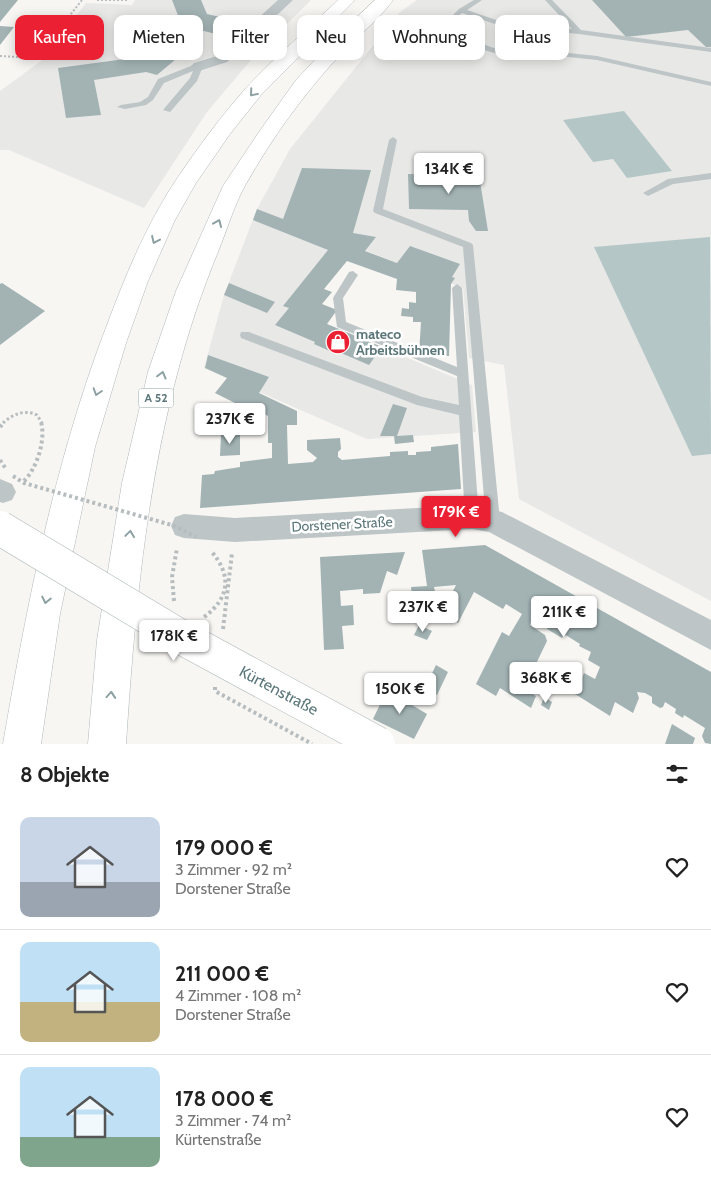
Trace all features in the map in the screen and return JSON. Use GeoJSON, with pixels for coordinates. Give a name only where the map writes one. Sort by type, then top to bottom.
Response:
{"type":"FeatureCollection","features":[{"type":"Feature","properties":{"kind":"main road"},"geometry":{"type":"LineString","coordinates":[[287,57],[330,0]]}},
{"type":"Feature","properties":{"kind":"main road"},"geometry":{"type":"LineString","coordinates":[[287,57],[347,0]]}},
{"type":"Feature","properties":{"kind":"main road","name":"A 52"},"geometry":{"type":"LineString","coordinates":[[107,744],[115,640],[137,483],[162,372],[189,291],[234,186],[271,129],[303,84],[349,34],[386,0]]}},
{"type":"Feature","properties":{"kind":"main road"},"geometry":{"type":"LineString","coordinates":[[22,744],[43,614],[80,447],[113,344],[136,281],[164,220],[186,181],[254,91],[284,60]]}},
{"type":"Feature","properties":{"kind":"main road","name":"Kürtenstraße"},"geometry":{"type":"LineString","coordinates":[[0,528],[181,637],[378,744]]}},
{"type":"Feature","properties":{"kind":"street"},"geometry":{"type":"LineString","coordinates":[[199,66],[222,59],[286,0]]}},
{"type":"Feature","properties":{"kind":"street"},"geometry":{"type":"LineString","coordinates":[[483,519],[711,636]]}},
{"type":"Feature","properties":{"kind":"street","name":"Dorstener Straße"},"geometry":{"type":"LineString","coordinates":[[186,537],[235,530],[483,519]]}},
{"type":"Feature","properties":{"kind":"lane"},"geometry":{"type":"LineString","coordinates":[[479,0],[461,10],[454,17],[455,28],[477,45],[490,50],[501,53],[559,54],[597,58],[711,84]]}},
{"type":"Feature","properties":{"kind":"lane"},"geometry":{"type":"LineString","coordinates":[[548,0],[578,32]]}},
{"type":"Feature","properties":{"kind":"lane"},"geometry":{"type":"LineString","coordinates":[[461,10],[501,24],[578,32],[711,50]]}},
{"type":"Feature","properties":{"kind":"lane"},"geometry":{"type":"LineString","coordinates":[[121,107],[133,107],[146,102],[153,96],[161,81],[199,66]]}},
{"type":"Feature","properties":{"kind":"lane"},"geometry":{"type":"LineString","coordinates":[[166,110],[194,79],[199,66]]}},
{"type":"Feature","properties":{"kind":"lane"},"geometry":{"type":"LineString","coordinates":[[393,140],[378,211],[468,245],[483,519]]}},
{"type":"Feature","properties":{"kind":"lane"},"geometry":{"type":"LineString","coordinates":[[648,193],[671,181],[711,176]]}},
{"type":"Feature","properties":{"kind":"lane"},"geometry":{"type":"LineString","coordinates":[[352,275],[338,298],[341,324],[463,374]]}},
{"type":"Feature","properties":{"kind":"lane"},"geometry":{"type":"LineString","coordinates":[[457,288],[466,411],[483,519]]}},
{"type":"Feature","properties":{"kind":"lane"},"geometry":{"type":"LineString","coordinates":[[244,335],[421,402],[466,411]]}},
{"type":"Feature","properties":{"kind":"path"},"geometry":{"type":"LineString","coordinates":[[0,56],[36,58],[82,0]]}},
{"type":"Feature","properties":{"kind":"path"},"geometry":{"type":"LineString","coordinates":[[96,0],[129,0]]}},
{"type":"Feature","properties":{"kind":"path"},"geometry":{"type":"LineString","coordinates":[[0,427],[13,415],[33,411],[40,417],[44,430],[28,477],[16,488],[4,489]]}},
{"type":"Feature","properties":{"kind":"path"},"geometry":{"type":"LineString","coordinates":[[4,489],[24,483],[175,526],[196,537],[186,537],[172,577],[176,608]]}},
{"type":"Feature","properties":{"kind":"path"},"geometry":{"type":"LineString","coordinates":[[194,620],[204,617],[219,605],[226,588],[226,579],[221,566],[208,548]]}},
{"type":"Feature","properties":{"kind":"shaded area"},"geometry":{"type":"Polygon","coordinates":[[[135,0],[311,0],[287,24],[287,15],[213,15],[213,60],[251,60],[207,112],[144,208],[9,150],[0,150],[0,91],[42,60],[104,60],[104,15],[77,15],[86,3],[132,5],[135,0]]]}},
{"type":"Feature","properties":{"kind":"shaded area"},"geometry":{"type":"Polygon","coordinates":[[[417,0],[711,0],[711,601],[519,499],[504,365],[469,358],[463,288],[343,242],[289,308],[472,385],[476,432],[367,439],[204,368],[224,295],[257,209],[290,149],[361,60],[364,60],[364,57],[374,44],[374,60],[485,60],[485,15],[398,15],[417,0]]]}},
{"type":"Feature","properties":{"kind":"shaded area"},"geometry":{"type":"Polygon","coordinates":[[[624,111],[672,171],[627,178],[613,159],[593,162],[563,120],[624,111]]]}},
{"type":"Feature","properties":{"kind":"shaded area"},"geometry":{"type":"Polygon","coordinates":[[[710,237],[711,454],[692,456],[594,247],[710,237]]]}},
{"type":"Feature","properties":{"kind":"building"},"geometry":{"type":"Polygon","coordinates":[[[0,0],[18,0],[0,22],[0,0]]]}},
{"type":"Feature","properties":{"kind":"building"},"geometry":{"type":"Polygon","coordinates":[[[172,0],[201,0],[207,14],[213,15],[213,33],[203,31],[203,15],[178,15],[172,0]]]}},
{"type":"Feature","properties":{"kind":"building"},"geometry":{"type":"Polygon","coordinates":[[[592,0],[711,0],[711,47],[706,47],[688,30],[626,37],[592,0]]]}},
{"type":"Feature","properties":{"kind":"building"},"geometry":{"type":"Polygon","coordinates":[[[0,26],[14,27],[0,45],[0,26]]]}},
{"type":"Feature","properties":{"kind":"building"},"geometry":{"type":"Polygon","coordinates":[[[118,60],[175,60],[157,75],[146,72],[94,80],[101,115],[66,118],[58,68],[118,60]]]}},
{"type":"Feature","properties":{"kind":"building"},"geometry":{"type":"Polygon","coordinates":[[[302,168],[371,170],[353,233],[376,237],[365,251],[397,263],[410,246],[460,264],[452,277],[455,278],[451,284],[449,356],[419,354],[421,322],[413,322],[413,317],[401,316],[402,308],[409,309],[409,302],[416,303],[416,292],[396,290],[397,279],[347,261],[324,289],[332,292],[322,304],[337,310],[327,324],[382,347],[369,365],[334,350],[332,352],[314,344],[315,342],[275,325],[289,308],[283,306],[328,250],[253,220],[257,209],[283,219],[302,168]]]}},
{"type":"Feature","properties":{"kind":"building"},"geometry":{"type":"Polygon","coordinates":[[[408,174],[479,175],[488,231],[476,231],[469,221],[468,210],[409,209],[408,174]]]}},
{"type":"Feature","properties":{"kind":"building"},"geometry":{"type":"Polygon","coordinates":[[[2,283],[45,311],[0,345],[0,284],[2,283]]]}},
{"type":"Feature","properties":{"kind":"building"},"geometry":{"type":"Polygon","coordinates":[[[229,283],[275,302],[267,313],[224,295],[229,283]]]}},
{"type":"Feature","properties":{"kind":"building"},"geometry":{"type":"Polygon","coordinates":[[[208,355],[269,377],[259,393],[297,411],[297,425],[287,425],[288,464],[313,462],[317,458],[307,450],[307,440],[340,438],[341,449],[338,452],[338,457],[342,460],[390,456],[390,452],[408,451],[408,455],[416,455],[416,452],[431,451],[431,447],[458,444],[461,489],[200,508],[202,475],[240,467],[240,462],[272,458],[272,443],[268,443],[268,416],[261,412],[259,415],[215,393],[227,378],[205,368],[208,355]]]}},
{"type":"Feature","properties":{"kind":"building"},"geometry":{"type":"Polygon","coordinates":[[[393,404],[407,408],[397,436],[413,435],[414,442],[395,444],[394,436],[380,436],[393,404]]]}},
{"type":"Feature","properties":{"kind":"building"},"geometry":{"type":"Polygon","coordinates":[[[240,433],[240,455],[220,456],[221,435],[240,433]]]}},
{"type":"Feature","properties":{"kind":"building"},"geometry":{"type":"Polygon","coordinates":[[[485,545],[711,672],[711,744],[705,743],[702,736],[705,728],[684,715],[683,718],[675,713],[676,709],[665,702],[663,707],[660,708],[652,703],[652,697],[645,693],[637,692],[639,698],[633,713],[615,702],[610,716],[575,694],[584,673],[595,679],[600,667],[588,660],[591,652],[579,646],[580,644],[564,634],[562,638],[547,629],[549,625],[533,616],[530,625],[545,635],[547,641],[534,668],[543,674],[533,694],[536,696],[531,708],[500,688],[496,696],[476,684],[502,632],[509,636],[522,614],[506,604],[503,609],[474,592],[458,623],[442,613],[456,585],[434,587],[437,601],[413,603],[411,587],[427,586],[422,550],[485,545]]]}},
{"type":"Feature","properties":{"kind":"building"},"geometry":{"type":"Polygon","coordinates":[[[405,552],[397,575],[387,571],[380,593],[363,594],[363,589],[340,591],[341,606],[353,605],[354,625],[342,626],[344,649],[324,650],[320,557],[405,552]]]}},
{"type":"Feature","properties":{"kind":"building"},"geometry":{"type":"Polygon","coordinates":[[[419,625],[432,631],[427,640],[414,635],[419,625]]]}},
{"type":"Feature","properties":{"kind":"building"},"geometry":{"type":"Polygon","coordinates":[[[436,665],[448,672],[437,695],[425,688],[436,665]]]}},
{"type":"Feature","properties":{"kind":"building"},"geometry":{"type":"Polygon","coordinates":[[[387,690],[427,714],[414,739],[373,719],[387,690]]]}},
{"type":"Feature","properties":{"kind":"building"},"geometry":{"type":"Polygon","coordinates":[[[544,697],[552,702],[549,710],[541,705],[544,697]]]}},
{"type":"Feature","properties":{"kind":"building"},"geometry":{"type":"Polygon","coordinates":[[[672,724],[695,738],[693,744],[665,744],[672,724]]]}},
{"type":"Feature","properties":{"kind":"place","name":"mateco Arbeitsbühnen"},"geometry":{"type":"Point","coordinates":[338,342]}}]}
